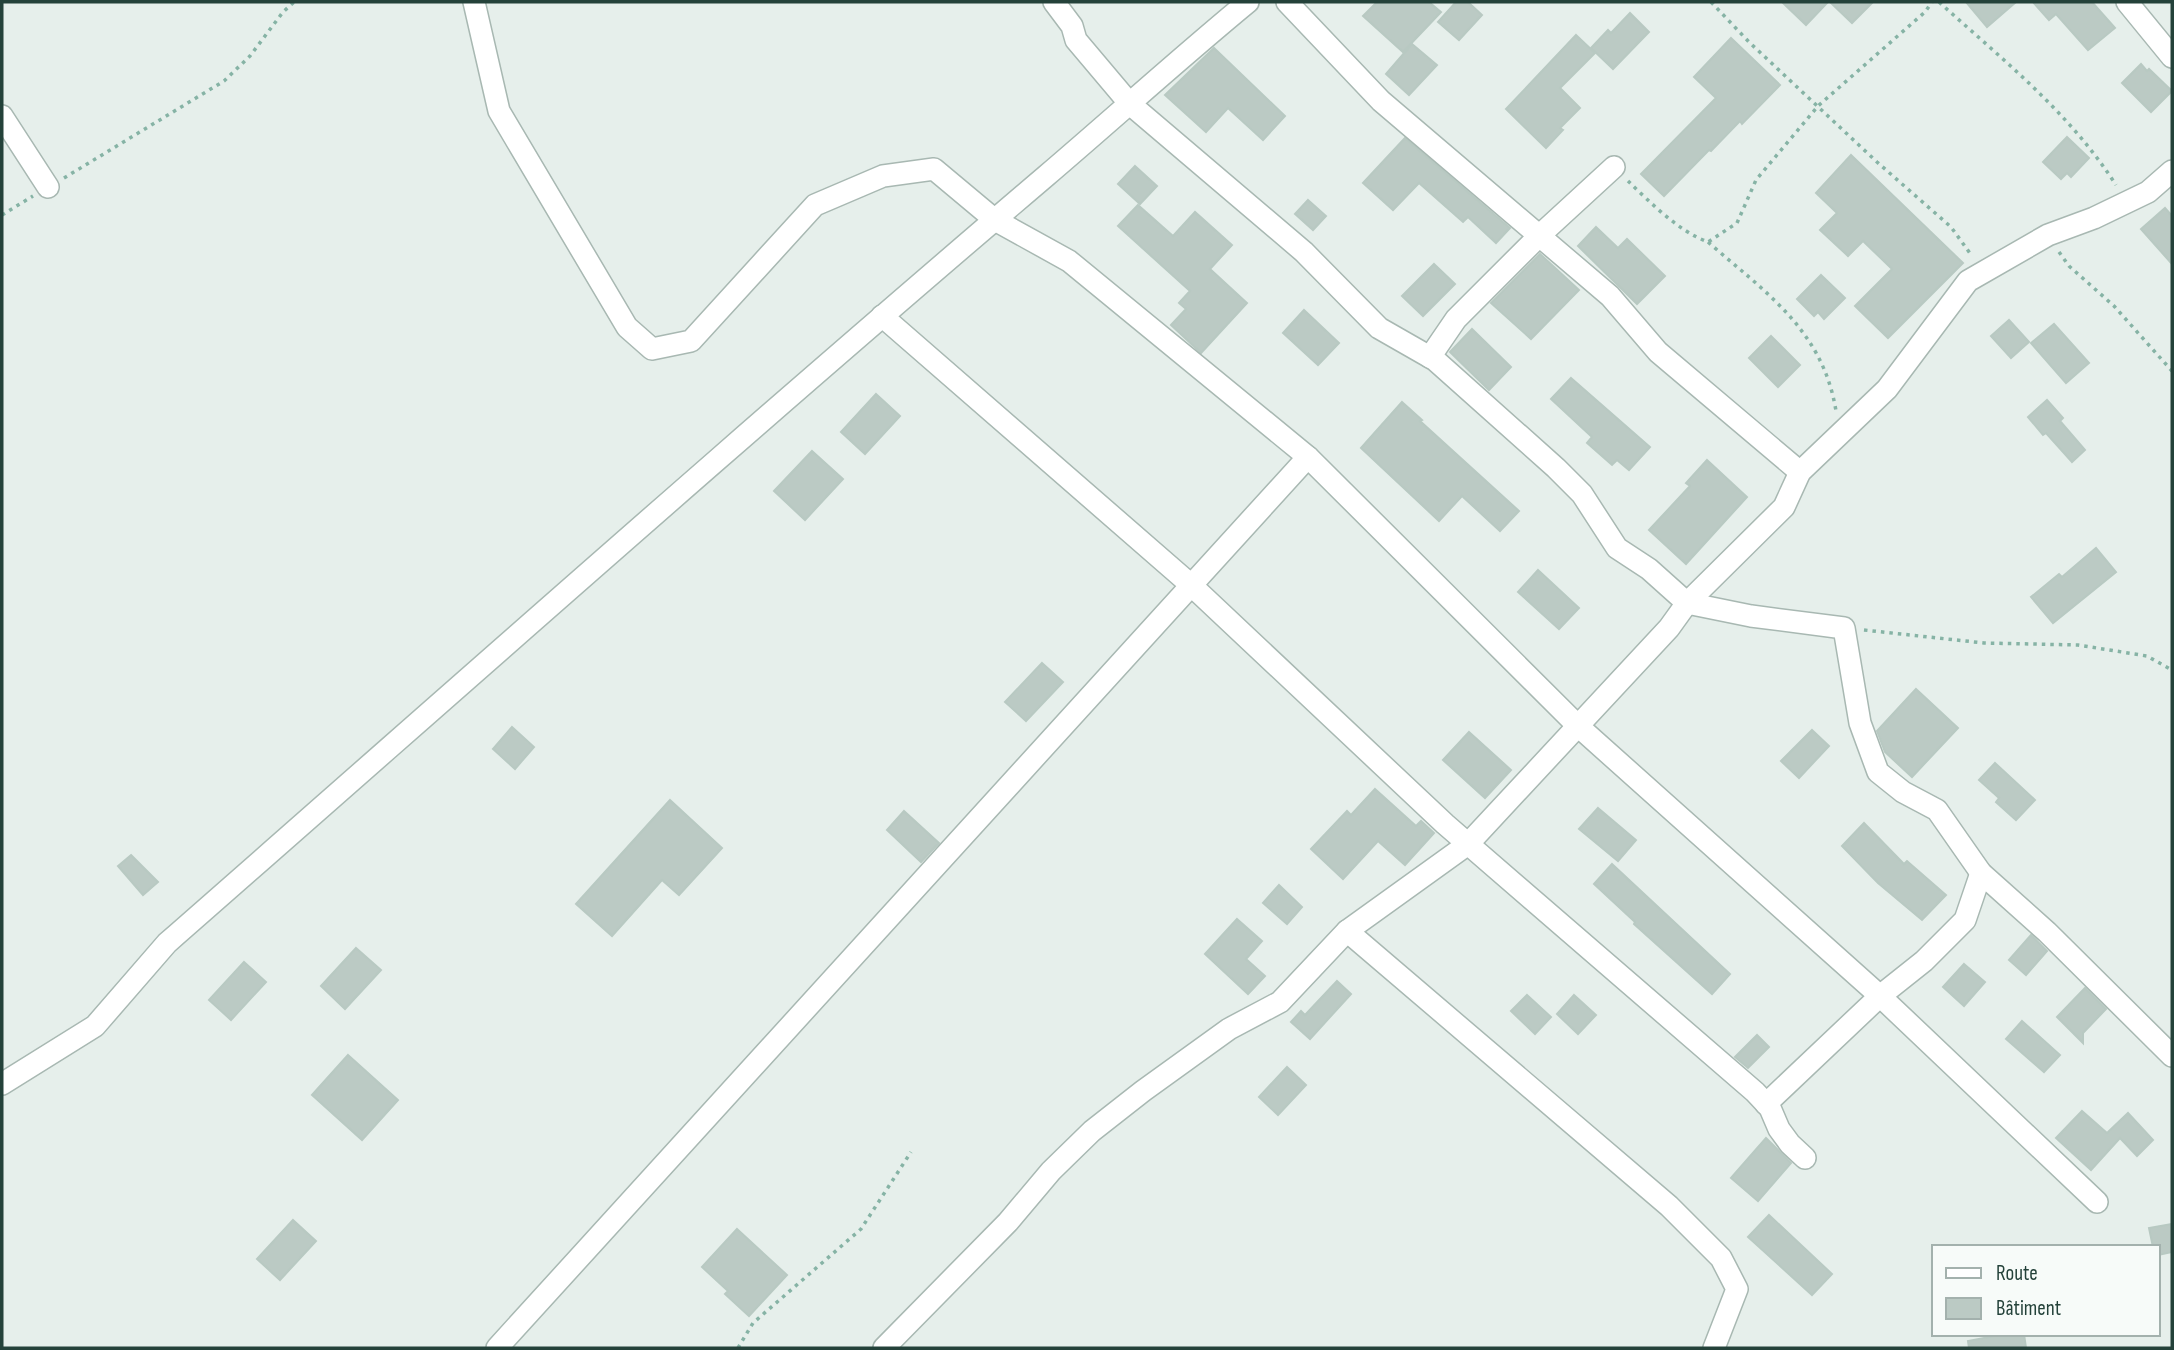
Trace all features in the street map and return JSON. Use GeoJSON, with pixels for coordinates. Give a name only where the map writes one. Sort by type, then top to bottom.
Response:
{"type":"FeatureCollection","features":[{"type":"Feature","properties":{"kind":"street"},"geometry":{"type":"LineString","coordinates":[[474,2],[499,111],[627,327],[652,349],[691,341],[815,205],[883,176],[934,169],[995,220],[1069,261],[1308,457],[1578,726],[1880,996],[2097,1202]]}},
{"type":"Feature","properties":{"kind":"street"},"geometry":{"type":"LineString","coordinates":[[1054,2],[1073,26],[1076,40],[1130,104],[1304,252],[1380,328],[1430,357],[1582,494],[1617,548],[1649,569],[1687,603],[1751,616],[1844,628],[1860,723],[1878,772],[1903,792],[1937,810],[1981,873],[2046,932],[2172,1056]]}},
{"type":"Feature","properties":{"kind":"street"},"geometry":{"type":"LineString","coordinates":[[2,1084],[95,1026],[167,943],[882,316],[1248,2]]}},
{"type":"Feature","properties":{"kind":"street"},"geometry":{"type":"LineString","coordinates":[[1287,2],[1381,101],[1609,296],[1658,352],[1800,472]]}},
{"type":"Feature","properties":{"kind":"street"},"geometry":{"type":"LineString","coordinates":[[2127,2],[2172,57]]}},
{"type":"Feature","properties":{"kind":"street"},"geometry":{"type":"LineString","coordinates":[[2,116],[48,187]]}},
{"type":"Feature","properties":{"kind":"street"},"geometry":{"type":"LineString","coordinates":[[1430,357],[1456,319],[1540,235],[1614,167]]}},
{"type":"Feature","properties":{"kind":"street"},"geometry":{"type":"LineString","coordinates":[[884,1348],[1008,1222],[1051,1171],[1092,1131],[1229,1029],[1279,1002],[1347,931],[1468,845],[1669,628],[1687,603],[1784,507],[1800,472],[1886,389],[1968,281],[2048,236],[2148,192],[2172,171]]}},
{"type":"Feature","properties":{"kind":"street"},"geometry":{"type":"LineString","coordinates":[[882,316],[1191,585],[1468,845],[1766,1104],[1779,1129],[1805,1158]]}},
{"type":"Feature","properties":{"kind":"street"},"geometry":{"type":"LineString","coordinates":[[496,1348],[1308,457]]}},
{"type":"Feature","properties":{"kind":"street"},"geometry":{"type":"LineString","coordinates":[[1766,1104],[1880,996],[1924,961],[1965,920],[1981,873]]}},
{"type":"Feature","properties":{"kind":"street"},"geometry":{"type":"LineString","coordinates":[[1347,931],[1669,1206],[1721,1258],[1737,1289],[1714,1348]]}},
{"type":"Feature","properties":{"kind":"path"},"geometry":{"type":"LineString","coordinates":[[2,215],[224,81],[250,56],[283,12],[294,2]]}},
{"type":"Feature","properties":{"kind":"path"},"geometry":{"type":"LineString","coordinates":[[1711,2],[1749,42],[1951,228],[1984,272]]}},
{"type":"Feature","properties":{"kind":"path"},"geometry":{"type":"LineString","coordinates":[[1708,242],[1737,223],[1756,180],[1818,106],[1925,12],[1932,2]]}},
{"type":"Feature","properties":{"kind":"path"},"geometry":{"type":"LineString","coordinates":[[1938,2],[2055,106],[2095,153],[2127,202]]}},
{"type":"Feature","properties":{"kind":"path"},"geometry":{"type":"LineString","coordinates":[[1614,167],[1650,202],[1696,238],[1708,242],[1787,311],[1815,349],[1832,389],[1839,432]]}},
{"type":"Feature","properties":{"kind":"path"},"geometry":{"type":"LineString","coordinates":[[2048,236],[2069,266],[2113,306],[2172,371]]}},
{"type":"Feature","properties":{"kind":"path"},"geometry":{"type":"LineString","coordinates":[[1844,628],[1984,643],[2078,645],[2147,656],[2172,670]]}},
{"type":"Feature","properties":{"kind":"path"},"geometry":{"type":"LineString","coordinates":[[738,1348],[753,1323],[861,1229],[911,1152]]}},
{"type":"Feature","properties":{"kind":"building"},"geometry":{"type":"Polygon","coordinates":[[[1377,2],[1429,2],[1441,12],[1403,52],[1363,16],[1377,2]]]}},
{"type":"Feature","properties":{"kind":"building"},"geometry":{"type":"Polygon","coordinates":[[[1456,2],[1468,2],[1482,15],[1459,40],[1438,22],[1456,2]]]}},
{"type":"Feature","properties":{"kind":"building"},"geometry":{"type":"Polygon","coordinates":[[[1782,2],[1828,2],[1806,25],[1782,2]]]}},
{"type":"Feature","properties":{"kind":"building"},"geometry":{"type":"Polygon","coordinates":[[[1830,2],[1873,2],[1852,23],[1830,2]]]}},
{"type":"Feature","properties":{"kind":"building"},"geometry":{"type":"Polygon","coordinates":[[[1966,2],[2016,2],[1987,27],[1966,2]]]}},
{"type":"Feature","properties":{"kind":"building"},"geometry":{"type":"Polygon","coordinates":[[[2033,2],[2092,2],[2115,28],[2088,50],[2056,14],[2049,20],[2033,2]]]}},
{"type":"Feature","properties":{"kind":"building"},"geometry":{"type":"Polygon","coordinates":[[[1630,13],[1649,32],[1613,69],[1591,48],[1608,30],[1611,33],[1630,13]]]}},
{"type":"Feature","properties":{"kind":"building"},"geometry":{"type":"Polygon","coordinates":[[[1576,35],[1595,53],[1560,88],[1580,108],[1560,128],[1563,130],[1546,148],[1506,109],[1576,35]]]}},
{"type":"Feature","properties":{"kind":"building"},"geometry":{"type":"Polygon","coordinates":[[[1731,38],[1780,85],[1742,124],[1740,121],[1709,150],[1664,196],[1641,174],[1716,98],[1694,77],[1731,38]]]}},
{"type":"Feature","properties":{"kind":"building"},"geometry":{"type":"Polygon","coordinates":[[[1412,44],[1437,65],[1409,95],[1386,74],[1412,44]]]}},
{"type":"Feature","properties":{"kind":"building"},"geometry":{"type":"Polygon","coordinates":[[[1214,48],[1285,116],[1263,140],[1228,108],[1206,132],[1165,95],[1214,48]]]}},
{"type":"Feature","properties":{"kind":"building"},"geometry":{"type":"Polygon","coordinates":[[[2141,64],[2172,91],[2151,112],[2122,83],[2141,64]]]}},
{"type":"Feature","properties":{"kind":"building"},"geometry":{"type":"Polygon","coordinates":[[[2067,137],[2089,158],[2071,177],[2067,173],[2061,179],[2043,162],[2067,137]]]}},
{"type":"Feature","properties":{"kind":"building"},"geometry":{"type":"Polygon","coordinates":[[[1405,138],[1510,228],[1496,243],[1468,217],[1463,222],[1419,183],[1393,210],[1363,183],[1405,138]]]}},
{"type":"Feature","properties":{"kind":"building"},"geometry":{"type":"Polygon","coordinates":[[[1851,155],[1963,263],[1888,338],[1855,306],[1892,269],[1863,241],[1848,256],[1820,230],[1837,213],[1816,193],[1851,155]]]}},
{"type":"Feature","properties":{"kind":"building"},"geometry":{"type":"Polygon","coordinates":[[[1135,166],[1157,186],[1140,204],[1118,184],[1135,166]]]}},
{"type":"Feature","properties":{"kind":"building"},"geometry":{"type":"Polygon","coordinates":[[[1308,200],[1326,216],[1313,230],[1295,214],[1308,200]]]}},
{"type":"Feature","properties":{"kind":"building"},"geometry":{"type":"Polygon","coordinates":[[[1138,205],[1173,236],[1195,212],[1232,245],[1210,269],[1247,303],[1201,353],[1171,325],[1186,309],[1179,303],[1190,291],[1118,226],[1138,205]]]}},
{"type":"Feature","properties":{"kind":"building"},"geometry":{"type":"Polygon","coordinates":[[[2165,208],[2172,216],[2172,264],[2141,229],[2165,208]]]}},
{"type":"Feature","properties":{"kind":"building"},"geometry":{"type":"Polygon","coordinates":[[[1596,227],[1618,248],[1627,239],[1665,276],[1637,304],[1578,246],[1596,227]]]}},
{"type":"Feature","properties":{"kind":"building"},"geometry":{"type":"Polygon","coordinates":[[[1540,254],[1579,290],[1531,339],[1491,303],[1540,254]]]}},
{"type":"Feature","properties":{"kind":"building"},"geometry":{"type":"Polygon","coordinates":[[[1434,264],[1455,284],[1423,316],[1402,296],[1434,264]]]}},
{"type":"Feature","properties":{"kind":"building"},"geometry":{"type":"Polygon","coordinates":[[[1821,275],[1845,298],[1824,319],[1818,312],[1814,316],[1797,299],[1821,275]]]}},
{"type":"Feature","properties":{"kind":"building"},"geometry":{"type":"Polygon","coordinates":[[[1304,310],[1339,343],[1318,365],[1283,333],[1304,310]]]}},
{"type":"Feature","properties":{"kind":"building"},"geometry":{"type":"Polygon","coordinates":[[[2009,320],[2029,342],[2011,358],[1991,336],[2009,320]]]}},
{"type":"Feature","properties":{"kind":"building"},"geometry":{"type":"Polygon","coordinates":[[[2054,324],[2089,363],[2066,383],[2031,343],[2054,324]]]}},
{"type":"Feature","properties":{"kind":"building"},"geometry":{"type":"Polygon","coordinates":[[[1472,329],[1511,367],[1489,390],[1450,352],[1472,329]]]}},
{"type":"Feature","properties":{"kind":"building"},"geometry":{"type":"Polygon","coordinates":[[[1771,336],[1800,365],[1778,387],[1749,358],[1771,336]]]}},
{"type":"Feature","properties":{"kind":"building"},"geometry":{"type":"Polygon","coordinates":[[[1571,378],[1650,447],[1629,470],[1617,460],[1612,465],[1587,443],[1592,437],[1551,399],[1571,378]]]}},
{"type":"Feature","properties":{"kind":"building"},"geometry":{"type":"Polygon","coordinates":[[[876,394],[900,416],[865,454],[841,432],[876,394]]]}},
{"type":"Feature","properties":{"kind":"building"},"geometry":{"type":"Polygon","coordinates":[[[2047,400],[2063,418],[2060,421],[2085,450],[2072,462],[2028,417],[2047,400]]]}},
{"type":"Feature","properties":{"kind":"building"},"geometry":{"type":"Polygon","coordinates":[[[1402,402],[1519,511],[1500,531],[1462,496],[1439,521],[1361,448],[1402,402]]]}},
{"type":"Feature","properties":{"kind":"building"},"geometry":{"type":"Polygon","coordinates":[[[812,451],[843,479],[805,520],[774,491],[812,451]]]}},
{"type":"Feature","properties":{"kind":"building"},"geometry":{"type":"Polygon","coordinates":[[[1707,460],[1747,497],[1686,564],[1649,530],[1690,486],[1686,483],[1707,460]]]}},
{"type":"Feature","properties":{"kind":"building"},"geometry":{"type":"Polygon","coordinates":[[[2096,548],[2116,572],[2053,623],[2031,597],[2059,574],[2062,577],[2096,548]]]}},
{"type":"Feature","properties":{"kind":"building"},"geometry":{"type":"Polygon","coordinates":[[[1538,570],[1579,608],[1559,629],[1518,592],[1538,570]]]}},
{"type":"Feature","properties":{"kind":"building"},"geometry":{"type":"Polygon","coordinates":[[[1042,663],[1063,682],[1026,721],[1005,702],[1042,663]]]}},
{"type":"Feature","properties":{"kind":"building"},"geometry":{"type":"Polygon","coordinates":[[[1916,689],[1958,728],[1912,777],[1885,752],[1877,731],[1916,689]]]}},
{"type":"Feature","properties":{"kind":"building"},"geometry":{"type":"Polygon","coordinates":[[[512,727],[534,747],[515,769],[493,749],[512,727]]]}},
{"type":"Feature","properties":{"kind":"building"},"geometry":{"type":"Polygon","coordinates":[[[1812,730],[1829,746],[1799,778],[1781,761],[1812,730]]]}},
{"type":"Feature","properties":{"kind":"building"},"geometry":{"type":"Polygon","coordinates":[[[1469,732],[1511,770],[1485,798],[1443,760],[1469,732]]]}},
{"type":"Feature","properties":{"kind":"building"},"geometry":{"type":"Polygon","coordinates":[[[1995,763],[2035,800],[2016,820],[1996,802],[1999,798],[1979,780],[1995,763]]]}},
{"type":"Feature","properties":{"kind":"building"},"geometry":{"type":"Polygon","coordinates":[[[1375,789],[1416,826],[1421,821],[1434,833],[1405,865],[1378,841],[1343,879],[1311,849],[1347,811],[1351,815],[1375,789]]]}},
{"type":"Feature","properties":{"kind":"building"},"geometry":{"type":"Polygon","coordinates":[[[670,800],[722,848],[679,895],[662,880],[612,936],[576,904],[670,800]]]}},
{"type":"Feature","properties":{"kind":"building"},"geometry":{"type":"Polygon","coordinates":[[[1598,808],[1636,840],[1618,861],[1579,829],[1598,808]]]}},
{"type":"Feature","properties":{"kind":"building"},"geometry":{"type":"Polygon","coordinates":[[[904,811],[939,843],[921,862],[887,830],[904,811]]]}},
{"type":"Feature","properties":{"kind":"building"},"geometry":{"type":"Polygon","coordinates":[[[1864,823],[1904,864],[1907,861],[1946,895],[1922,920],[1878,883],[1842,846],[1864,823]]]}},
{"type":"Feature","properties":{"kind":"building"},"geometry":{"type":"Polygon","coordinates":[[[131,855],[158,882],[143,895],[118,866],[131,855]]]}},
{"type":"Feature","properties":{"kind":"building"},"geometry":{"type":"Polygon","coordinates":[[[1612,864],[1730,974],[1712,994],[1594,884],[1612,864]]]}},
{"type":"Feature","properties":{"kind":"building"},"geometry":{"type":"Polygon","coordinates":[[[1279,885],[1302,907],[1287,924],[1263,903],[1279,885]]]}},
{"type":"Feature","properties":{"kind":"building"},"geometry":{"type":"Polygon","coordinates":[[[1237,919],[1262,941],[1246,959],[1265,976],[1248,994],[1205,954],[1237,919]]]}},
{"type":"Feature","properties":{"kind":"building"},"geometry":{"type":"Polygon","coordinates":[[[2031,935],[2047,951],[2026,975],[2009,960],[2031,935]]]}},
{"type":"Feature","properties":{"kind":"building"},"geometry":{"type":"Polygon","coordinates":[[[356,948],[381,970],[345,1009],[321,986],[356,948]]]}},
{"type":"Feature","properties":{"kind":"building"},"geometry":{"type":"Polygon","coordinates":[[[244,962],[266,982],[231,1020],[209,1000],[244,962]]]}},
{"type":"Feature","properties":{"kind":"building"},"geometry":{"type":"Polygon","coordinates":[[[1964,964],[1985,982],[1964,1006],[1943,987],[1964,964]]]}},
{"type":"Feature","properties":{"kind":"building"},"geometry":{"type":"Polygon","coordinates":[[[1337,981],[1351,994],[1310,1039],[1291,1022],[1301,1011],[1305,1015],[1337,981]]]}},
{"type":"Feature","properties":{"kind":"building"},"geometry":{"type":"Polygon","coordinates":[[[2085,988],[2106,1009],[2083,1033],[2083,1043],[2057,1017],[2085,988]]]}},
{"type":"Feature","properties":{"kind":"building"},"geometry":{"type":"Polygon","coordinates":[[[1527,995],[1551,1017],[1535,1034],[1511,1011],[1527,995]]]}},
{"type":"Feature","properties":{"kind":"building"},"geometry":{"type":"Polygon","coordinates":[[[1574,995],[1596,1015],[1578,1034],[1557,1014],[1574,995]]]}},
{"type":"Feature","properties":{"kind":"building"},"geometry":{"type":"Polygon","coordinates":[[[2022,1021],[2060,1055],[2044,1072],[2006,1039],[2022,1021]]]}},
{"type":"Feature","properties":{"kind":"building"},"geometry":{"type":"Polygon","coordinates":[[[1757,1035],[1769,1047],[1748,1068],[1735,1057],[1757,1035]]]}},
{"type":"Feature","properties":{"kind":"building"},"geometry":{"type":"Polygon","coordinates":[[[348,1055],[398,1100],[362,1140],[312,1095],[348,1055]]]}},
{"type":"Feature","properties":{"kind":"building"},"geometry":{"type":"Polygon","coordinates":[[[1287,1067],[1306,1085],[1278,1115],[1259,1097],[1287,1067]]]}},
{"type":"Feature","properties":{"kind":"building"},"geometry":{"type":"Polygon","coordinates":[[[2082,1111],[2107,1133],[2128,1113],[2153,1140],[2137,1156],[2120,1138],[2091,1170],[2056,1138],[2082,1111]]]}},
{"type":"Feature","properties":{"kind":"building"},"geometry":{"type":"Polygon","coordinates":[[[1766,1138],[1791,1163],[1758,1201],[1731,1178],[1766,1138]]]}},
{"type":"Feature","properties":{"kind":"building"},"geometry":{"type":"Polygon","coordinates":[[[1769,1215],[1832,1274],[1812,1295],[1748,1237],[1769,1215]]]}},
{"type":"Feature","properties":{"kind":"building"},"geometry":{"type":"Polygon","coordinates":[[[293,1220],[316,1241],[280,1280],[257,1259],[293,1220]]]}},
{"type":"Feature","properties":{"kind":"building"},"geometry":{"type":"Polygon","coordinates":[[[2172,1224],[2172,1252],[2160,1255],[2160,1245],[2153,1245],[2149,1228],[2172,1224]]]}},
{"type":"Feature","properties":{"kind":"building"},"geometry":{"type":"Polygon","coordinates":[[[737,1229],[787,1275],[749,1316],[725,1294],[728,1291],[702,1267],[737,1229]]]}},
{"type":"Feature","properties":{"kind":"building"},"geometry":{"type":"Polygon","coordinates":[[[1994,1336],[2024,1336],[2026,1348],[1969,1348],[1968,1341],[1994,1336]]]}}]}
